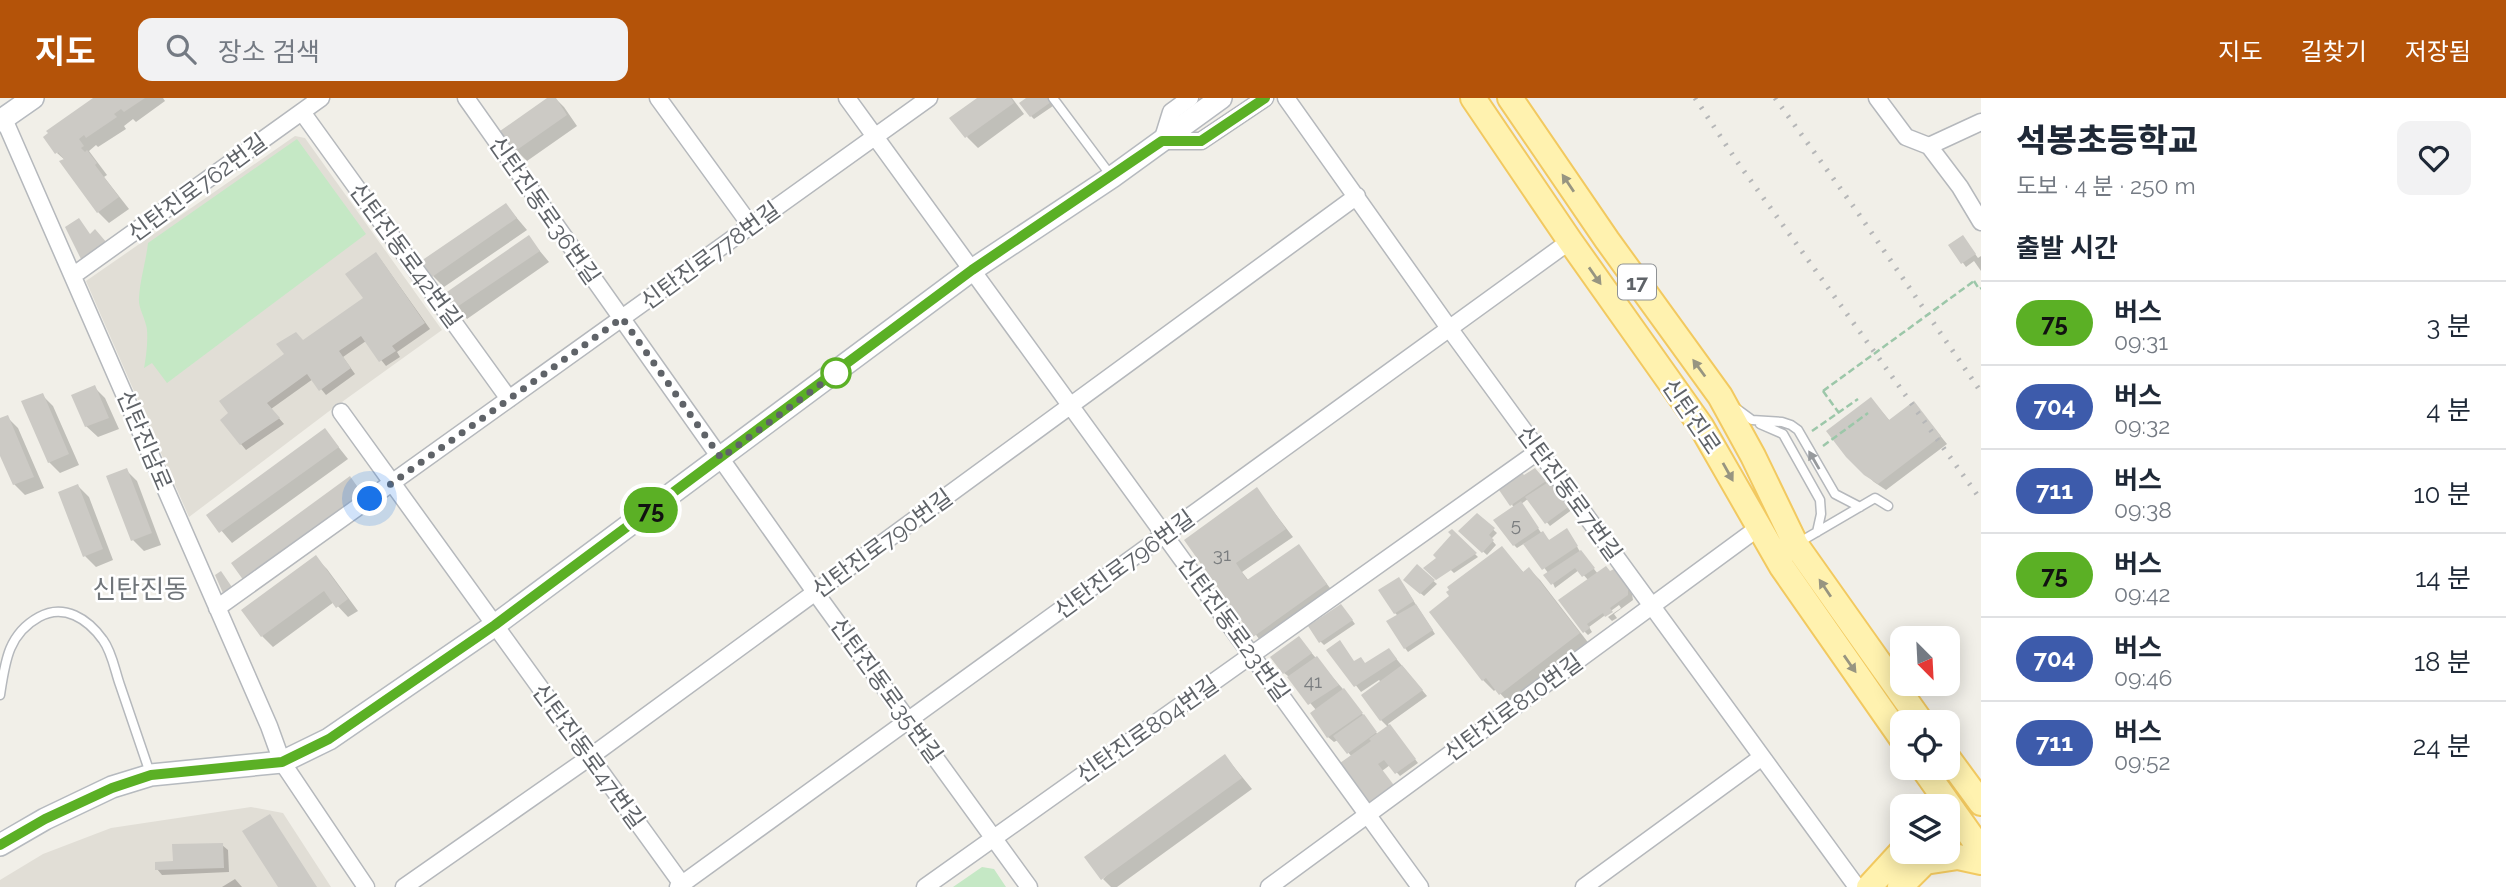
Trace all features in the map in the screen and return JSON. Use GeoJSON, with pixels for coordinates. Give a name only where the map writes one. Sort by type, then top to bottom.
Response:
{"type":"FeatureCollection","features":[{"type":"Feature","properties":{"kind":"main road"},"geometry":{"type":"LineString","coordinates":[[2,120],[33,98]]}},
{"type":"Feature","properties":{"kind":"main road"},"geometry":{"type":"LineString","coordinates":[[0,845],[45,819],[112,788],[151,775],[282,762],[329,739],[495,625],[972,270],[1112,177],[1221,98]]}},
{"type":"Feature","properties":{"kind":"main road","name":"신탄진로"},"geometry":{"type":"LineString","coordinates":[[1474,98],[1570,241],[1701,426],[1782,567],[1890,722]]}},
{"type":"Feature","properties":{"kind":"main road","name":"신탄진로"},"geometry":{"type":"LineString","coordinates":[[1510,98],[1607,240],[1720,396],[1753,456],[1796,545],[1913,710]]}},
{"type":"Feature","properties":{"kind":"main road"},"geometry":{"type":"LineString","coordinates":[[1960,770],[1976,786],[1960,796]]}},
{"type":"Feature","properties":{"kind":"main road"},"geometry":{"type":"LineString","coordinates":[[1964,825],[1981,850]]}},
{"type":"Feature","properties":{"kind":"main road"},"geometry":{"type":"LineString","coordinates":[[1960,857],[1981,862]]}},
{"type":"Feature","properties":{"kind":"main road"},"geometry":{"type":"LineString","coordinates":[[1869,887],[1890,864]]}},
{"type":"Feature","properties":{"kind":"main road"},"geometry":{"type":"LineString","coordinates":[[1900,887],[1923,864]]}},
{"type":"Feature","properties":{"kind":"street","name":"신탄진로762번길"},"geometry":{"type":"LineString","coordinates":[[74,275],[321,98]]}},
{"type":"Feature","properties":{"kind":"street","name":"신탄진동로36번길"},"geometry":{"type":"LineString","coordinates":[[466,98],[721,458]]}},
{"type":"Feature","properties":{"kind":"street"},"geometry":{"type":"LineString","coordinates":[[658,98],[751,226]]}},
{"type":"Feature","properties":{"kind":"street","name":"신탄진동로23번길"},"geometry":{"type":"LineString","coordinates":[[847,98],[1420,887]]}},
{"type":"Feature","properties":{"kind":"street","name":"신탄진로778번길"},"geometry":{"type":"LineString","coordinates":[[217,608],[929,98]]}},
{"type":"Feature","properties":{"kind":"street"},"geometry":{"type":"LineString","coordinates":[[1190,98],[1171,112],[1162,141],[1201,141],[1265,98]]}},
{"type":"Feature","properties":{"kind":"street","name":"신탄진동로7번길"},"geometry":{"type":"LineString","coordinates":[[1286,98],[1449,328],[1857,887]]}},
{"type":"Feature","properties":{"kind":"street"},"geometry":{"type":"LineString","coordinates":[[1877,98],[1906,137],[1929,146],[1960,187],[1981,222]]}},
{"type":"Feature","properties":{"kind":"street","name":"신탄진동로42번길"},"geometry":{"type":"LineString","coordinates":[[302,111],[509,399]]}},
{"type":"Feature","properties":{"kind":"street","name":"신탄진남로"},"geometry":{"type":"LineString","coordinates":[[2,120],[74,275],[269,726],[282,762],[366,887]]}},
{"type":"Feature","properties":{"kind":"street"},"geometry":{"type":"LineString","coordinates":[[1929,146],[1981,122]]}},
{"type":"Feature","properties":{"kind":"street","name":"신탄진로790번길"},"geometry":{"type":"LineString","coordinates":[[404,887],[590,757],[1357,196]]}},
{"type":"Feature","properties":{"kind":"street","name":"신탄진로796번길"},"geometry":{"type":"LineString","coordinates":[[681,886],[1570,241]]}},
{"type":"Feature","properties":{"kind":"street","name":"신탄진동로47번길"},"geometry":{"type":"LineString","coordinates":[[341,412],[681,886]]}},
{"type":"Feature","properties":{"kind":"street","name":"신탄진로804번길"},"geometry":{"type":"LineString","coordinates":[[925,887],[1540,450]]}},
{"type":"Feature","properties":{"kind":"street","name":"신탄진동로35번길"},"geometry":{"type":"LineString","coordinates":[[721,458],[1029,887]]}},
{"type":"Feature","properties":{"kind":"street","name":"신탄진로810번길"},"geometry":{"type":"LineString","coordinates":[[1269,887],[1758,528]]}},
{"type":"Feature","properties":{"kind":"street"},"geometry":{"type":"LineString","coordinates":[[1584,887],[1762,757]]}},
{"type":"Feature","properties":{"kind":"lane"},"geometry":{"type":"LineString","coordinates":[[1053,98],[1112,177]]}},
{"type":"Feature","properties":{"kind":"lane"},"geometry":{"type":"LineString","coordinates":[[1720,396],[1752,421],[1783,434],[1820,500],[1821,514],[1817,532]]}},
{"type":"Feature","properties":{"kind":"lane"},"geometry":{"type":"LineString","coordinates":[[1752,421],[1791,425],[1798,430],[1835,494],[1860,507]]}},
{"type":"Feature","properties":{"kind":"lane"},"geometry":{"type":"LineString","coordinates":[[1796,545],[1875,498],[1888,506]]}},
{"type":"Feature","properties":{"kind":"lane"},"geometry":{"type":"LineString","coordinates":[[0,695],[6,661],[17,634],[48,612],[67,611],[88,623],[104,642],[151,775]]}},
{"type":"Feature","properties":{"kind":"path"},"geometry":{"type":"LineString","coordinates":[[1839,413],[1823,391],[1973,281],[1980,288]]}},
{"type":"Feature","properties":{"kind":"path"},"geometry":{"type":"LineString","coordinates":[[1812,439],[1811,432],[1858,399]]}},
{"type":"Feature","properties":{"kind":"path"},"geometry":{"type":"LineString","coordinates":[[1829,443],[1868,413]]}},
{"type":"Feature","properties":{"kind":"shaded area"},"geometry":{"type":"Polygon","coordinates":[[[295,136],[305,138],[442,330],[189,517],[86,281],[295,136]]]}},
{"type":"Feature","properties":{"kind":"shaded area"},"geometry":{"type":"Polygon","coordinates":[[[251,807],[283,813],[331,887],[0,887],[0,880],[43,854],[111,828],[251,807]]]}},
{"type":"Feature","properties":{"kind":"green space"},"geometry":{"type":"Polygon","coordinates":[[[297,139],[366,234],[167,383],[152,363],[144,368],[147,334],[139,298],[148,243],[297,139]]]}},
{"type":"Feature","properties":{"kind":"green space"},"geometry":{"type":"Polygon","coordinates":[[[982,867],[994,869],[1006,887],[953,887],[982,867]]]}},
{"type":"Feature","properties":{"kind":"building"},"geometry":{"type":"Polygon","coordinates":[[[93,98],[145,98],[124,112],[121,109],[114,114],[117,117],[86,138],[84,135],[79,139],[84,146],[81,148],[85,152],[87,150],[119,197],[97,213],[59,161],[64,159],[58,152],[55,154],[43,137],[48,133],[46,131],[93,98]]]}},
{"type":"Feature","properties":{"kind":"building"},"geometry":{"type":"Polygon","coordinates":[[[547,98],[556,98],[567,115],[514,152],[500,131],[547,98]]]}},
{"type":"Feature","properties":{"kind":"building"},"geometry":{"type":"Polygon","coordinates":[[[977,98],[1011,98],[1014,103],[965,138],[949,118],[977,98]]]}},
{"type":"Feature","properties":{"kind":"building"},"geometry":{"type":"Polygon","coordinates":[[[1026,98],[1048,98],[1051,102],[1030,117],[1019,103],[1026,98]]]}},
{"type":"Feature","properties":{"kind":"building"},"geometry":{"type":"Polygon","coordinates":[[[506,203],[517,218],[432,277],[421,261],[506,203]]]}},
{"type":"Feature","properties":{"kind":"building"},"geometry":{"type":"Polygon","coordinates":[[[79,218],[90,234],[95,229],[107,243],[82,261],[65,227],[79,218]]]}},
{"type":"Feature","properties":{"kind":"building"},"geometry":{"type":"Polygon","coordinates":[[[529,235],[540,251],[454,309],[444,294],[529,235]]]}},
{"type":"Feature","properties":{"kind":"building"},"geometry":{"type":"Polygon","coordinates":[[[1963,235],[1976,254],[1961,264],[1948,245],[1963,235]]]}},
{"type":"Feature","properties":{"kind":"building"},"geometry":{"type":"Polygon","coordinates":[[[376,252],[425,323],[392,346],[396,351],[379,362],[361,336],[339,351],[351,368],[319,391],[307,374],[267,403],[280,418],[240,445],[220,420],[228,413],[219,401],[284,354],[276,344],[296,332],[303,340],[363,298],[345,274],[376,252]]]}},
{"type":"Feature","properties":{"kind":"building"},"geometry":{"type":"Polygon","coordinates":[[[95,385],[109,418],[85,427],[71,395],[95,385]]]}},
{"type":"Feature","properties":{"kind":"building"},"geometry":{"type":"Polygon","coordinates":[[[43,393],[69,454],[48,463],[21,401],[43,393]]]}},
{"type":"Feature","properties":{"kind":"building"},"geometry":{"type":"Polygon","coordinates":[[[1871,397],[1889,420],[1914,401],[1941,436],[1878,484],[1864,475],[1846,457],[1826,431],[1871,397]]]}},
{"type":"Feature","properties":{"kind":"building"},"geometry":{"type":"Polygon","coordinates":[[[8,415],[34,477],[13,485],[0,456],[0,418],[8,415]]]}},
{"type":"Feature","properties":{"kind":"building"},"geometry":{"type":"Polygon","coordinates":[[[325,428],[339,447],[219,533],[206,515],[325,428]]]}},
{"type":"Feature","properties":{"kind":"building"},"geometry":{"type":"Polygon","coordinates":[[[127,468],[152,533],[131,541],[106,476],[127,468]]]}},
{"type":"Feature","properties":{"kind":"building"},"geometry":{"type":"Polygon","coordinates":[[[1535,468],[1546,481],[1510,506],[1499,490],[1522,473],[1524,475],[1535,468]]]}},
{"type":"Feature","properties":{"kind":"building"},"geometry":{"type":"Polygon","coordinates":[[[350,476],[363,495],[244,581],[231,563],[350,476]]]}},
{"type":"Feature","properties":{"kind":"building"},"geometry":{"type":"Polygon","coordinates":[[[1553,479],[1571,505],[1545,524],[1525,497],[1553,479]]]}},
{"type":"Feature","properties":{"kind":"building"},"geometry":{"type":"Polygon","coordinates":[[[78,484],[103,549],[83,557],[58,492],[78,484]]]}},
{"type":"Feature","properties":{"kind":"building"},"geometry":{"type":"Polygon","coordinates":[[[1257,487],[1286,529],[1236,563],[1247,580],[1299,544],[1327,584],[1253,637],[1184,540],[1257,487]]]}},
{"type":"Feature","properties":{"kind":"building"},"geometry":{"type":"Polygon","coordinates":[[[1521,501],[1539,528],[1513,546],[1493,520],[1521,501]]]}},
{"type":"Feature","properties":{"kind":"building"},"geometry":{"type":"Polygon","coordinates":[[[1477,513],[1495,528],[1489,535],[1494,540],[1482,553],[1458,531],[1477,513]]]}},
{"type":"Feature","properties":{"kind":"building"},"geometry":{"type":"Polygon","coordinates":[[[1567,528],[1578,546],[1542,570],[1523,544],[1543,531],[1549,540],[1567,528]]]}},
{"type":"Feature","properties":{"kind":"building"},"geometry":{"type":"Polygon","coordinates":[[[1452,529],[1477,553],[1436,580],[1423,568],[1436,558],[1433,555],[1451,535],[1448,532],[1452,529]]]}},
{"type":"Feature","properties":{"kind":"building"},"geometry":{"type":"Polygon","coordinates":[[[1502,546],[1523,572],[1529,567],[1580,633],[1499,695],[1486,678],[1482,681],[1429,612],[1449,596],[1447,587],[1502,546]]]}},
{"type":"Feature","properties":{"kind":"building"},"geometry":{"type":"Polygon","coordinates":[[[1581,550],[1595,568],[1582,577],[1575,568],[1551,585],[1543,575],[1581,550]]]}},
{"type":"Feature","properties":{"kind":"building"},"geometry":{"type":"Polygon","coordinates":[[[316,555],[348,599],[336,608],[324,591],[261,637],[241,610],[316,555]]]}},
{"type":"Feature","properties":{"kind":"building"},"geometry":{"type":"Polygon","coordinates":[[[1417,564],[1435,580],[1420,594],[1403,580],[1417,564]]]}},
{"type":"Feature","properties":{"kind":"building"},"geometry":{"type":"Polygon","coordinates":[[[1606,566],[1610,571],[1614,569],[1628,587],[1628,595],[1610,608],[1613,612],[1605,617],[1603,613],[1587,624],[1590,628],[1583,633],[1558,600],[1606,566]]]}},
{"type":"Feature","properties":{"kind":"building"},"geometry":{"type":"Polygon","coordinates":[[[221,571],[236,593],[226,600],[215,575],[221,571]]]}},
{"type":"Feature","properties":{"kind":"building"},"geometry":{"type":"Polygon","coordinates":[[[1399,577],[1414,601],[1394,614],[1378,590],[1399,577]]]}},
{"type":"Feature","properties":{"kind":"building"},"geometry":{"type":"Polygon","coordinates":[[[1341,604],[1353,620],[1319,643],[1308,626],[1341,604]]]}},
{"type":"Feature","properties":{"kind":"building"},"geometry":{"type":"Polygon","coordinates":[[[1416,604],[1433,630],[1404,649],[1386,621],[1416,604]]]}},
{"type":"Feature","properties":{"kind":"building"},"geometry":{"type":"Polygon","coordinates":[[[1299,636],[1312,653],[1283,674],[1270,657],[1299,636]]]}},
{"type":"Feature","properties":{"kind":"building"},"geometry":{"type":"Polygon","coordinates":[[[1340,640],[1354,661],[1361,657],[1365,663],[1389,648],[1397,659],[1354,687],[1326,650],[1340,640]]]}},
{"type":"Feature","properties":{"kind":"building"},"geometry":{"type":"Polygon","coordinates":[[[1317,656],[1339,685],[1308,705],[1287,677],[1317,656]]]}},
{"type":"Feature","properties":{"kind":"building"},"geometry":{"type":"Polygon","coordinates":[[[1402,665],[1423,690],[1380,721],[1361,695],[1402,665]]]}},
{"type":"Feature","properties":{"kind":"building"},"geometry":{"type":"Polygon","coordinates":[[[1344,688],[1363,713],[1327,738],[1310,713],[1344,688]]]}},
{"type":"Feature","properties":{"kind":"building"},"geometry":{"type":"Polygon","coordinates":[[[1364,714],[1377,732],[1347,754],[1333,736],[1364,714]]]}},
{"type":"Feature","properties":{"kind":"building"},"geometry":{"type":"Polygon","coordinates":[[[1390,724],[1416,759],[1395,774],[1384,760],[1378,764],[1396,788],[1371,805],[1340,763],[1390,724]]]}},
{"type":"Feature","properties":{"kind":"building"},"geometry":{"type":"Polygon","coordinates":[[[1225,754],[1242,778],[1101,880],[1084,857],[1225,754]]]}},
{"type":"Feature","properties":{"kind":"building"},"geometry":{"type":"Polygon","coordinates":[[[270,814],[317,887],[278,887],[242,831],[270,814]]]}},
{"type":"Feature","properties":{"kind":"building"},"geometry":{"type":"Polygon","coordinates":[[[223,843],[224,868],[155,870],[155,862],[173,861],[172,844],[223,843]]]}},
{"type":"Feature","properties":{"kind":"railway"},"geometry":{"type":"LineString","coordinates":[[1695,98],[1736,160],[1981,500]]}},
{"type":"Feature","properties":{"kind":"railway"},"geometry":{"type":"LineString","coordinates":[[1775,98],[1981,392]]}},
{"type":"Feature","properties":{"kind":"bus line","name":"75"},"geometry":{"type":"LineString","coordinates":[[0,845],[45,819],[112,788],[151,775],[282,762],[329,739],[495,625],[972,270],[1162,141],[1201,141],[1265,98]]}},
{"type":"Feature","properties":{"kind":"district","name":"신탄진동"},"geometry":{"type":"Point","coordinates":[140,589]}},
{"type":"Feature","properties":{"kind":"route"},"geometry":{"type":"LineString","coordinates":[[370,499],[622,318],[721,458],[836,373]]}}]}
